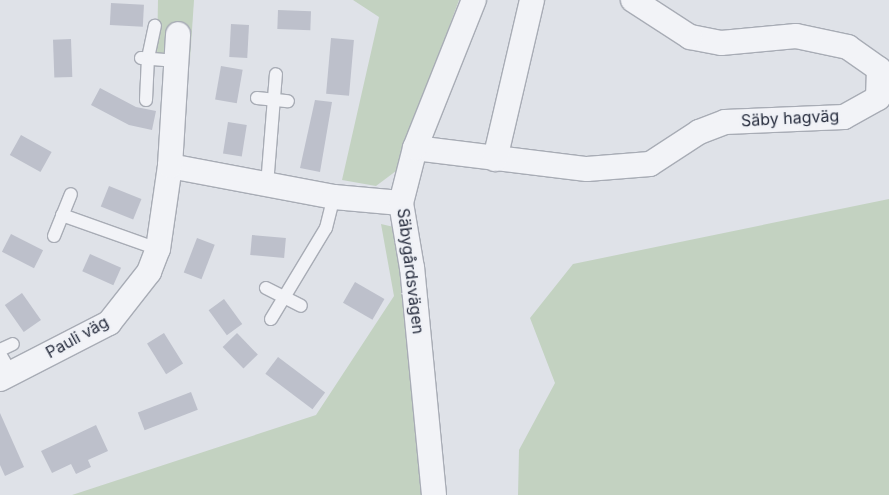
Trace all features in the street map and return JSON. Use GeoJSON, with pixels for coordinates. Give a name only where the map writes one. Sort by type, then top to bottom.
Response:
{"type":"FeatureCollection","features":[{"type":"Feature","properties":{"kind":"street","name":"Säbygårdsvägen"},"geometry":{"type":"LineString","coordinates":[[434,495],[412,268],[401,203],[415,148],[474,0]]}},
{"type":"Feature","properties":{"kind":"street"},"geometry":{"type":"LineString","coordinates":[[495,159],[532,0]]}},
{"type":"Feature","properties":{"kind":"street","name":"Säby hagväg"},"geometry":{"type":"LineString","coordinates":[[415,148],[587,169],[650,164],[699,132],[725,122],[844,117],[878,98],[879,69],[848,47],[796,36],[721,43],[690,37],[633,0]]}},
{"type":"Feature","properties":{"kind":"street","name":"Pauli väg"},"geometry":{"type":"LineString","coordinates":[[4,369],[109,323],[136,292],[158,249],[170,166],[178,34]]}},
{"type":"Feature","properties":{"kind":"street"},"geometry":{"type":"LineString","coordinates":[[170,166],[334,197],[401,203]]}},
{"type":"Feature","properties":{"kind":"lane"},"geometry":{"type":"LineString","coordinates":[[146,100],[143,58],[155,26]]}},
{"type":"Feature","properties":{"kind":"lane"},"geometry":{"type":"LineString","coordinates":[[143,58],[176,61]]}},
{"type":"Feature","properties":{"kind":"lane"},"geometry":{"type":"LineString","coordinates":[[266,185],[276,74]]}},
{"type":"Feature","properties":{"kind":"lane"},"geometry":{"type":"LineString","coordinates":[[257,98],[288,101]]}},
{"type":"Feature","properties":{"kind":"lane"},"geometry":{"type":"LineString","coordinates":[[54,236],[71,194]]}},
{"type":"Feature","properties":{"kind":"lane"},"geometry":{"type":"LineString","coordinates":[[271,319],[326,228],[334,197]]}},
{"type":"Feature","properties":{"kind":"lane"},"geometry":{"type":"LineString","coordinates":[[62,215],[158,249]]}},
{"type":"Feature","properties":{"kind":"lane"},"geometry":{"type":"LineString","coordinates":[[266,288],[301,306]]}},
{"type":"Feature","properties":{"kind":"lane"},"geometry":{"type":"LineString","coordinates":[[0,350],[13,344]]}},
{"type":"Feature","properties":{"kind":"green space"},"geometry":{"type":"Polygon","coordinates":[[[158,0],[194,0],[190,60],[157,54],[158,0]]]}},
{"type":"Feature","properties":{"kind":"green space"},"geometry":{"type":"Polygon","coordinates":[[[353,0],[459,0],[396,171],[376,186],[342,180],[379,17],[353,0]]]}},
{"type":"Feature","properties":{"kind":"green space"},"geometry":{"type":"Polygon","coordinates":[[[889,199],[889,495],[518,495],[519,450],[555,383],[530,318],[573,264],[889,199]]]}},
{"type":"Feature","properties":{"kind":"green space"},"geometry":{"type":"Polygon","coordinates":[[[381,224],[398,228],[424,495],[72,495],[316,415],[394,296],[381,224]]]}},
{"type":"Feature","properties":{"kind":"building"},"geometry":{"type":"Polygon","coordinates":[[[111,3],[144,5],[143,27],[110,25],[111,3]]]}},
{"type":"Feature","properties":{"kind":"building"},"geometry":{"type":"Polygon","coordinates":[[[278,10],[311,11],[310,30],[277,29],[278,10]]]}},
{"type":"Feature","properties":{"kind":"building"},"geometry":{"type":"Polygon","coordinates":[[[231,24],[249,25],[247,58],[229,57],[231,24]]]}},
{"type":"Feature","properties":{"kind":"building"},"geometry":{"type":"Polygon","coordinates":[[[331,38],[354,40],[349,96],[326,94],[331,38]]]}},
{"type":"Feature","properties":{"kind":"building"},"geometry":{"type":"Polygon","coordinates":[[[71,39],[72,77],[54,78],[53,40],[71,39]]]}},
{"type":"Feature","properties":{"kind":"building"},"geometry":{"type":"Polygon","coordinates":[[[221,66],[243,70],[237,103],[215,99],[221,66]]]}},
{"type":"Feature","properties":{"kind":"building"},"geometry":{"type":"Polygon","coordinates":[[[100,88],[136,107],[156,111],[152,130],[129,125],[91,105],[100,88]]]}},
{"type":"Feature","properties":{"kind":"building"},"geometry":{"type":"Polygon","coordinates":[[[315,100],[332,102],[320,172],[300,168],[315,100]]]}},
{"type":"Feature","properties":{"kind":"building"},"geometry":{"type":"Polygon","coordinates":[[[228,122],[247,125],[242,157],[223,154],[228,122]]]}},
{"type":"Feature","properties":{"kind":"building"},"geometry":{"type":"Polygon","coordinates":[[[21,135],[52,152],[40,172],[10,155],[21,135]]]}},
{"type":"Feature","properties":{"kind":"building"},"geometry":{"type":"Polygon","coordinates":[[[109,186],[141,199],[133,220],[101,206],[109,186]]]}},
{"type":"Feature","properties":{"kind":"building"},"geometry":{"type":"Polygon","coordinates":[[[11,234],[43,250],[34,268],[2,252],[11,234]]]}},
{"type":"Feature","properties":{"kind":"building"},"geometry":{"type":"Polygon","coordinates":[[[252,235],[286,238],[284,258],[250,255],[252,235]]]}},
{"type":"Feature","properties":{"kind":"building"},"geometry":{"type":"Polygon","coordinates":[[[197,238],[215,245],[201,279],[184,273],[197,238]]]}},
{"type":"Feature","properties":{"kind":"building"},"geometry":{"type":"Polygon","coordinates":[[[90,254],[121,268],[113,285],[82,271],[90,254]]]}},
{"type":"Feature","properties":{"kind":"building"},"geometry":{"type":"Polygon","coordinates":[[[355,282],[384,299],[372,320],[343,303],[355,282]]]}},
{"type":"Feature","properties":{"kind":"building"},"geometry":{"type":"Polygon","coordinates":[[[22,293],[41,320],[24,332],[5,305],[22,293]]]}},
{"type":"Feature","properties":{"kind":"building"},"geometry":{"type":"Polygon","coordinates":[[[224,299],[242,324],[227,335],[209,310],[224,299]]]}},
{"type":"Feature","properties":{"kind":"building"},"geometry":{"type":"Polygon","coordinates":[[[164,333],[183,364],[166,374],[147,344],[164,333]]]}},
{"type":"Feature","properties":{"kind":"building"},"geometry":{"type":"Polygon","coordinates":[[[237,333],[258,355],[243,368],[223,347],[237,333]]]}},
{"type":"Feature","properties":{"kind":"building"},"geometry":{"type":"Polygon","coordinates":[[[278,357],[325,393],[312,409],[265,374],[278,357]]]}},
{"type":"Feature","properties":{"kind":"building"},"geometry":{"type":"Polygon","coordinates":[[[191,392],[198,410],[145,430],[138,412],[191,392]]]}},
{"type":"Feature","properties":{"kind":"building"},"geometry":{"type":"Polygon","coordinates":[[[0,413],[24,467],[5,476],[0,465],[0,413]]]}},
{"type":"Feature","properties":{"kind":"building"},"geometry":{"type":"Polygon","coordinates":[[[96,425],[108,451],[88,460],[91,467],[76,474],[71,464],[52,473],[41,451],[96,425]]]}}]}
